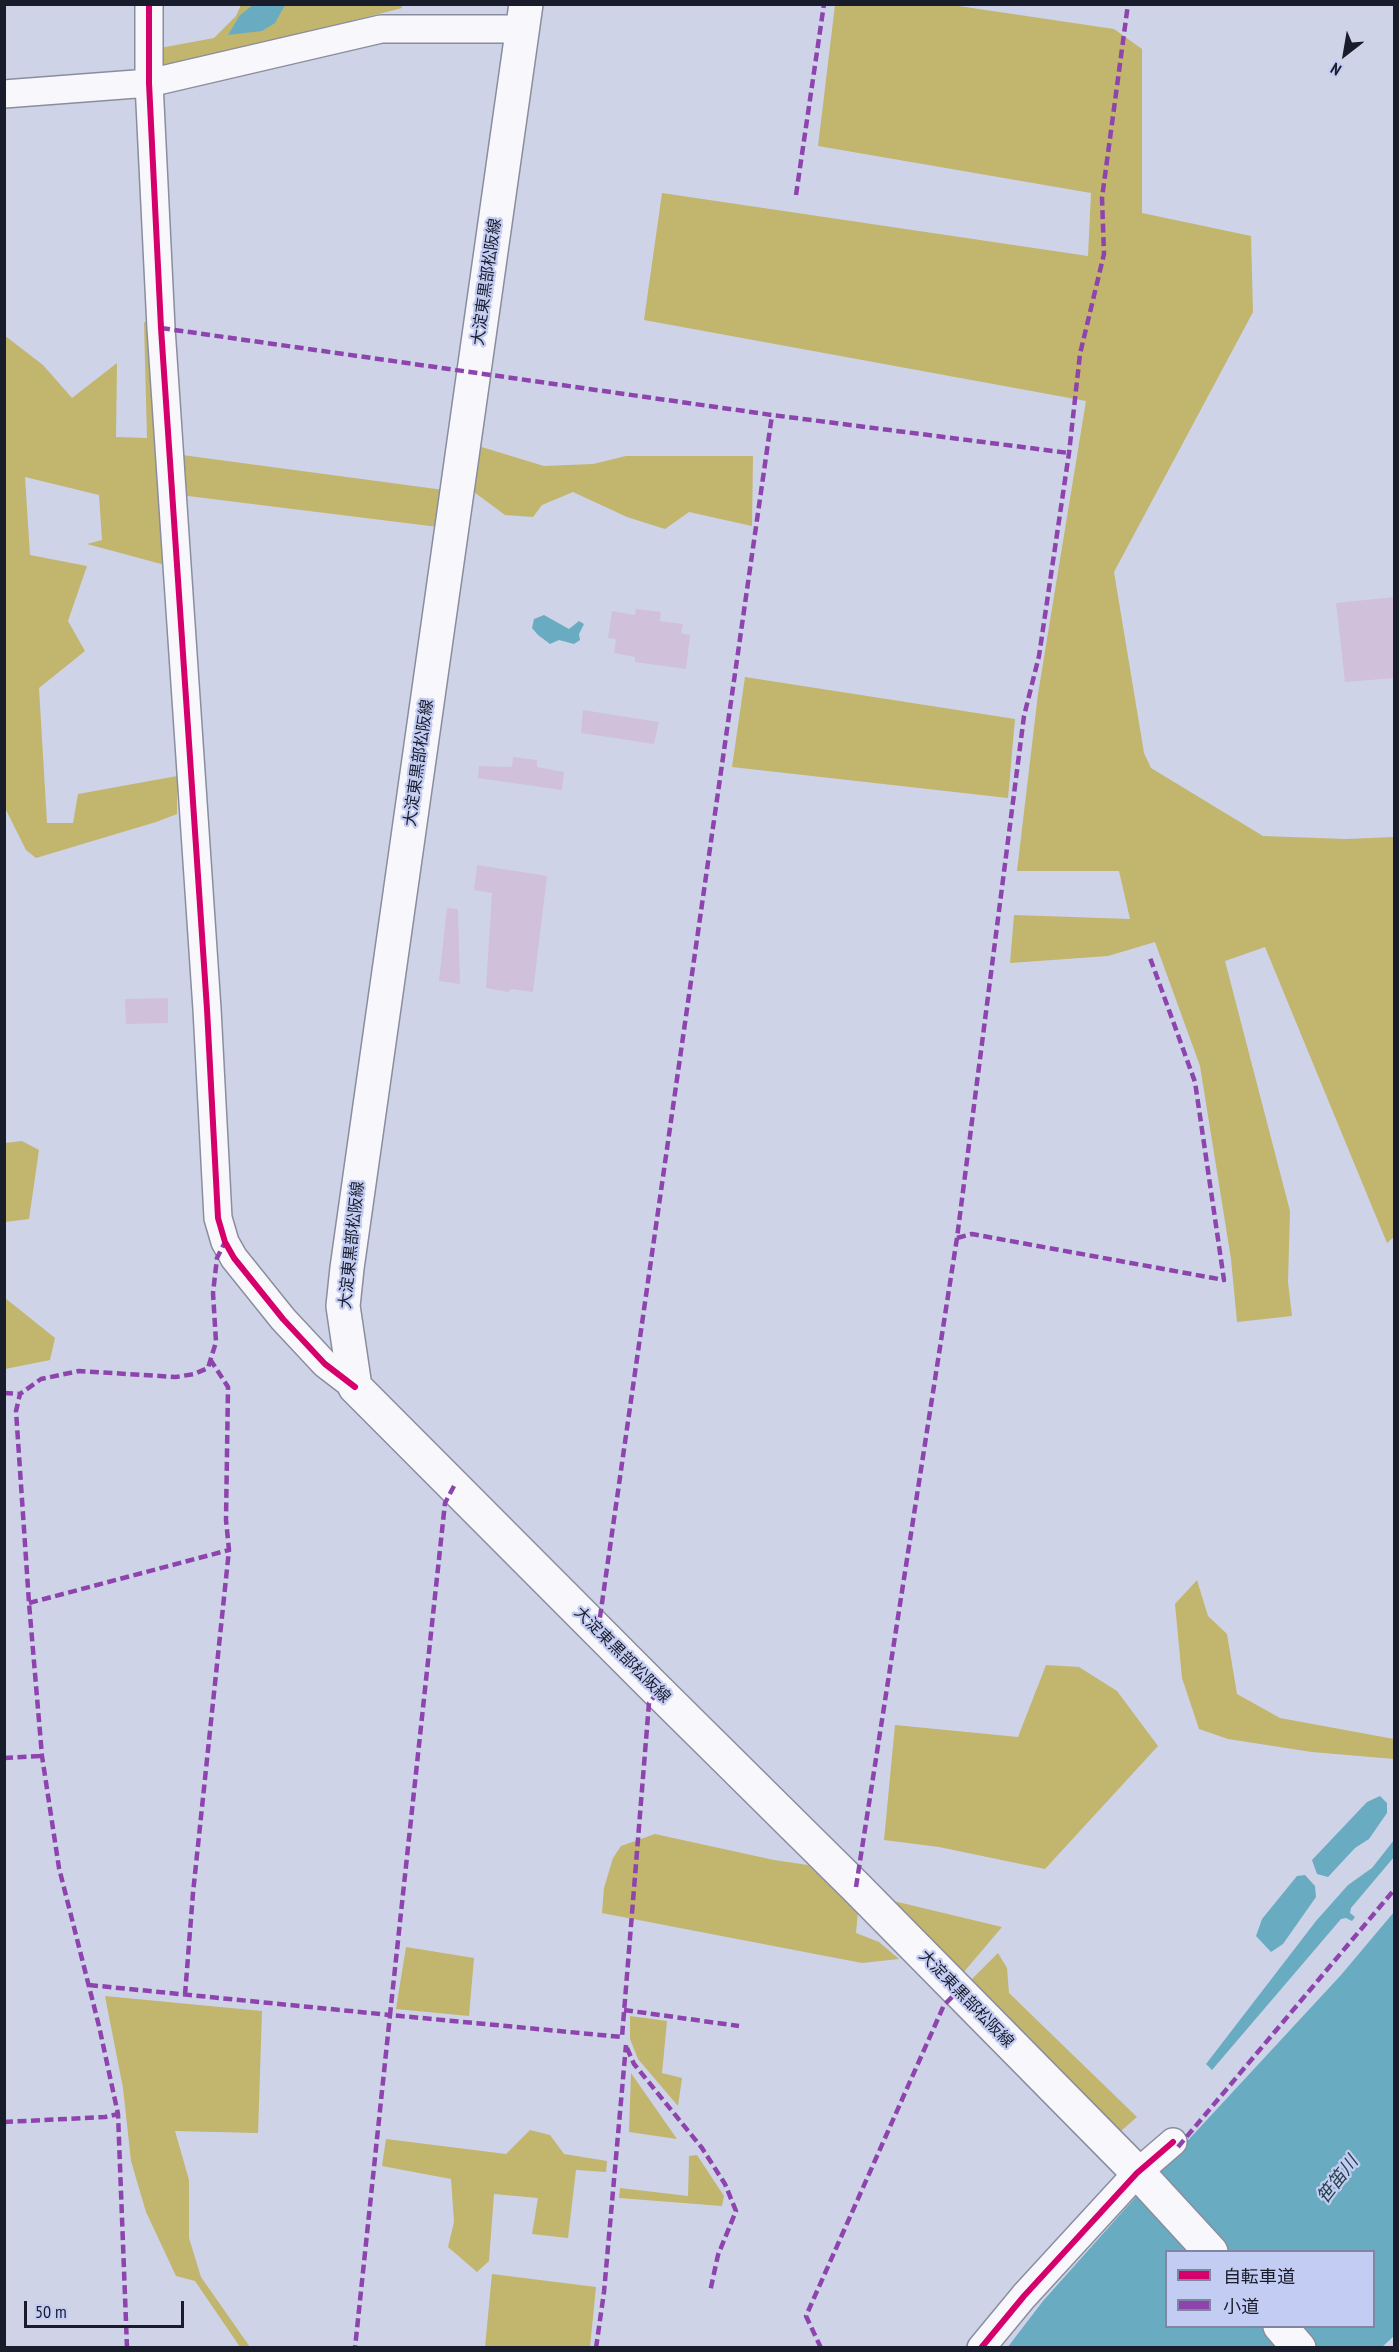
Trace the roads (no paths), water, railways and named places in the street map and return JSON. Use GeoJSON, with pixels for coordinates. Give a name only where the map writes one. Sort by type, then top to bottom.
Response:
{"type":"FeatureCollection","features":[{"type":"Feature","properties":{"kind":"main road","name":"大淀東黒部松阪線"},"geometry":{"type":"LineString","coordinates":[[524,17],[347,1268],[343,1306],[355,1387],[658,1692],[856,1887],[1140,2175],[1209,2250]]}},
{"type":"Feature","properties":{"kind":"main road"},"geometry":{"type":"LineString","coordinates":[[1282,2328],[1299,2348]]}},
{"type":"Feature","properties":{"kind":"street"},"geometry":{"type":"LineString","coordinates":[[149,4],[149,83],[160,328],[207,1009],[218,1218],[225,1242],[234,1258],[325,1364],[355,1387]]}},
{"type":"Feature","properties":{"kind":"street"},"geometry":{"type":"LineString","coordinates":[[4,94],[149,83],[381,29],[524,17]]}},
{"type":"Feature","properties":{"kind":"street"},"geometry":{"type":"LineString","coordinates":[[981,2348],[1024,2296],[1173,2142]]}},
{"type":"Feature","properties":{"kind":"water"},"geometry":{"type":"Polygon","coordinates":[[[253,5],[285,5],[275,23],[262,31],[228,35],[240,15],[253,5]]]}},
{"type":"Feature","properties":{"kind":"water"},"geometry":{"type":"Polygon","coordinates":[[[544,615],[569,629],[579,621],[584,624],[579,634],[580,640],[574,644],[559,640],[550,644],[532,628],[534,619],[544,615]]]}},
{"type":"Feature","properties":{"kind":"water"},"geometry":{"type":"Polygon","coordinates":[[[1380,1796],[1387,1803],[1387,1813],[1369,1839],[1355,1848],[1328,1877],[1317,1874],[1312,1860],[1367,1802],[1380,1796]]]}},
{"type":"Feature","properties":{"kind":"water"},"geometry":{"type":"Polygon","coordinates":[[[1394,1840],[1394,1857],[1351,1908],[1350,1913],[1355,1917],[1352,1921],[1346,1918],[1341,1919],[1212,2070],[1206,2064],[1316,1921],[1348,1885],[1372,1868],[1394,1840]]]}},
{"type":"Feature","properties":{"kind":"water"},"geometry":{"type":"Polygon","coordinates":[[[1305,1875],[1315,1886],[1316,1897],[1283,1944],[1271,1952],[1256,1936],[1262,1919],[1297,1876],[1305,1875]]]}},
{"type":"Feature","properties":{"kind":"water","name":"笹笛川"},"geometry":{"type":"Polygon","coordinates":[[[1394,1912],[1394,2336],[1381,2348],[1007,2348],[1043,2301],[1141,2191],[1341,1975],[1394,1912]]]}}]}
